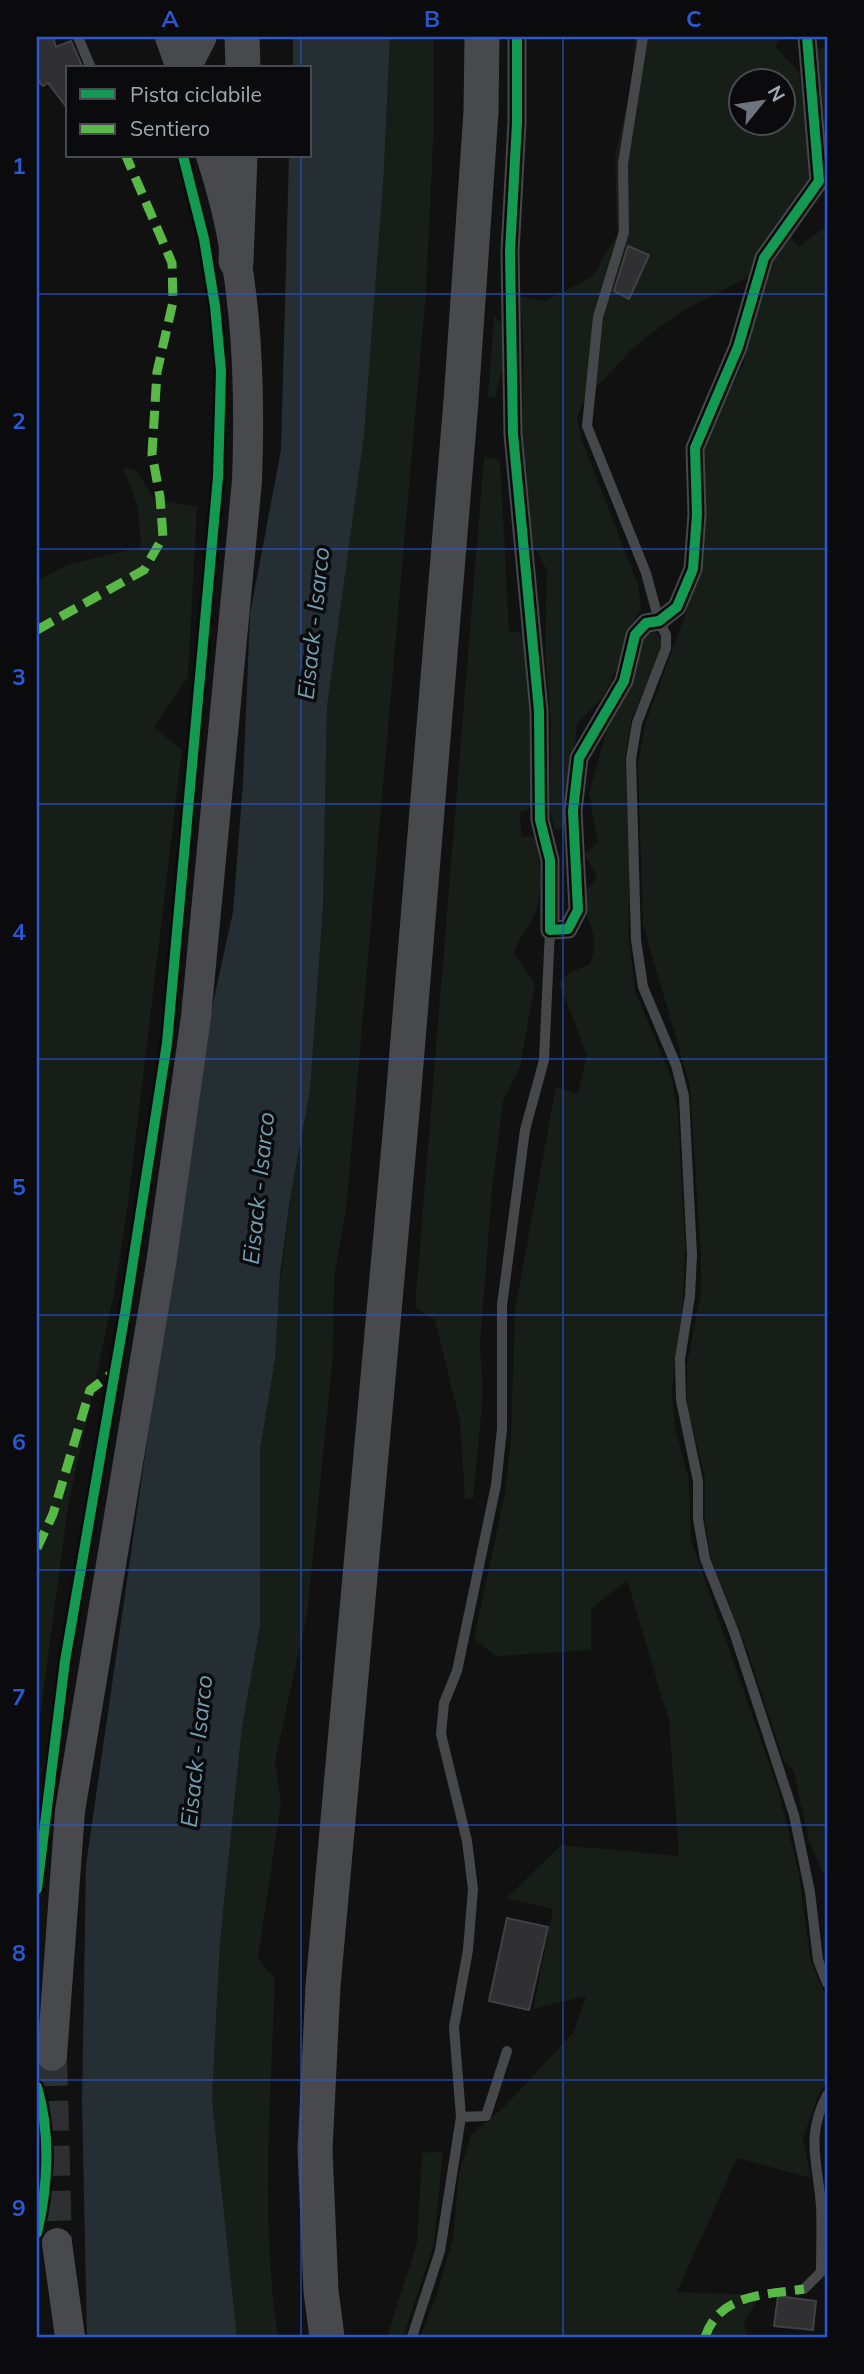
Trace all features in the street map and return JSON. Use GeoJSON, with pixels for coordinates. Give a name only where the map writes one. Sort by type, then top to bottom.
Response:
{"type":"FeatureCollection","features":[{"type":"Feature","properties":{"kind":"highway"},"geometry":{"type":"LineString","coordinates":[[183,66],[199,37]]}},
{"type":"Feature","properties":{"kind":"highway"},"geometry":{"type":"LineString","coordinates":[[303,2337],[293,2229],[294,2093],[300,1989],[380,1111],[439,400],[460,109],[461,37]]}},
{"type":"Feature","properties":{"kind":"highway"},"geometry":{"type":"LineString","coordinates":[[327,2337],[321,2291],[315,2150],[320,2028],[402,1112],[460,415],[481,112],[482,37]]}},
{"type":"Feature","properties":{"kind":"highway"},"geometry":{"type":"LineString","coordinates":[[236,261],[240,158]]}},
{"type":"Feature","properties":{"kind":"main road"},"geometry":{"type":"LineString","coordinates":[[170,37],[181,66]]}},
{"type":"Feature","properties":{"kind":"main road"},"geometry":{"type":"LineString","coordinates":[[52,2056],[70,1811],[161,1264],[197,1004],[247,481],[249,415],[246,339],[236,261],[211,158]]}},
{"type":"Feature","properties":{"kind":"main road"},"geometry":{"type":"LineString","coordinates":[[57,2243],[70,2337]]}},
{"type":"Feature","properties":{"kind":"street"},"geometry":{"type":"LineString","coordinates":[[517,37],[517,124],[510,251],[513,434],[539,711],[540,820],[551,860],[550,930],[568,929],[578,910],[573,811],[579,758],[624,681],[635,635],[646,623],[659,621],[677,607],[693,569],[697,514],[695,448],[738,347],[764,258],[819,181],[807,37]]}},
{"type":"Feature","properties":{"kind":"lane"},"geometry":{"type":"LineString","coordinates":[[78,37],[90,66]]}},
{"type":"Feature","properties":{"kind":"lane"},"geometry":{"type":"LineString","coordinates":[[643,37],[623,164],[624,232],[598,317],[587,426],[646,573],[659,621],[666,635],[666,648],[637,723],[631,758],[636,940],[643,987],[676,1065],[684,1096],[692,1255],[690,1296],[680,1359],[681,1400],[698,1481],[698,1519],[705,1559],[734,1632],[794,1815],[810,1892],[818,1960],[827,1983]]}},
{"type":"Feature","properties":{"kind":"lane"},"geometry":{"type":"LineString","coordinates":[[412,2337],[440,2251],[461,2117],[454,2027],[468,1950],[473,1889],[467,1842],[441,1734],[444,1703],[457,1671],[496,1485],[502,1429],[502,1305],[525,1130],[544,1060],[550,930]]}},
{"type":"Feature","properties":{"kind":"lane"},"geometry":{"type":"LineString","coordinates":[[461,2117],[486,2116],[507,2051]]}},
{"type":"Feature","properties":{"kind":"lane"},"geometry":{"type":"LineString","coordinates":[[804,2289],[821,2272],[821,2204],[813,2135],[818,2112],[827,2095]]}},
{"type":"Feature","properties":{"kind":"shaded area"},"geometry":{"type":"Polygon","coordinates":[[[390,37],[434,37],[434,122],[426,292],[346,1211],[334,1277],[333,1356],[307,1615],[275,1761],[281,1802],[258,1958],[275,1979],[268,2203],[269,2248],[278,2337],[237,2337],[212,2098],[220,1943],[242,1727],[260,1627],[260,1449],[290,1199],[310,1091],[323,907],[327,707],[343,588],[384,169],[390,37]]]}},
{"type":"Feature","properties":{"kind":"shaded area"},"geometry":{"type":"Polygon","coordinates":[[[635,37],[781,37],[775,46],[793,66],[728,66],[728,136],[798,136],[798,72],[810,158],[810,178],[754,274],[682,311],[636,345],[583,402],[577,418],[582,440],[638,585],[641,609],[632,624],[624,652],[603,697],[577,724],[568,821],[561,829],[555,829],[550,810],[551,723],[545,651],[547,570],[532,543],[522,428],[524,352],[520,296],[545,301],[592,277],[617,235],[615,156],[633,80],[635,37]]]}},
{"type":"Feature","properties":{"kind":"shaded area"},"geometry":{"type":"Polygon","coordinates":[[[827,45],[827,146],[820,128],[813,53],[827,45]]]}},
{"type":"Feature","properties":{"kind":"shaded area"},"geometry":{"type":"Polygon","coordinates":[[[823,229],[827,231],[827,1882],[810,1844],[793,1769],[784,1762],[748,1652],[711,1559],[705,1522],[705,1478],[687,1407],[687,1365],[701,1292],[690,1086],[643,924],[638,765],[645,725],[702,568],[705,447],[724,400],[743,366],[753,314],[770,258],[789,233],[798,247],[823,229]]]}},
{"type":"Feature","properties":{"kind":"shaded area"},"geometry":{"type":"Polygon","coordinates":[[[494,315],[502,324],[503,367],[495,397],[488,397],[494,315]]]}},
{"type":"Feature","properties":{"kind":"shaded area"},"geometry":{"type":"Polygon","coordinates":[[[484,457],[500,459],[509,631],[523,633],[530,685],[532,808],[519,813],[522,837],[537,836],[540,879],[536,910],[514,954],[535,983],[520,1068],[503,1101],[492,1190],[480,1345],[483,1394],[473,1499],[465,1499],[460,1422],[435,1320],[415,1307],[484,457]]]}},
{"type":"Feature","properties":{"kind":"shaded area"},"geometry":{"type":"Polygon","coordinates":[[[123,467],[137,471],[153,498],[197,507],[188,677],[154,727],[182,750],[128,1203],[114,1294],[68,1506],[37,1740],[37,581],[67,565],[141,547],[138,507],[123,467]]]}},
{"type":"Feature","properties":{"kind":"shaded area"},"geometry":{"type":"Polygon","coordinates":[[[655,631],[661,640],[661,651],[631,720],[625,757],[630,866],[628,931],[635,991],[672,1079],[678,1113],[685,1248],[683,1300],[672,1392],[675,1428],[689,1480],[691,1540],[778,1789],[799,1874],[810,1958],[827,2000],[827,2080],[817,2098],[803,2138],[811,2178],[737,2158],[677,2292],[760,2295],[744,2323],[747,2337],[420,2337],[437,2294],[453,2238],[459,2174],[471,2135],[504,2107],[574,2032],[586,1996],[533,2009],[553,1909],[507,1898],[561,1845],[679,1856],[669,1721],[627,1580],[591,1609],[591,1650],[496,1656],[474,1639],[505,1493],[511,1435],[515,1309],[556,1087],[578,1094],[587,1055],[559,983],[571,972],[590,964],[593,953],[594,935],[583,894],[597,877],[584,854],[598,843],[589,794],[608,725],[643,636],[655,631]]]}},
{"type":"Feature","properties":{"kind":"shaded area"},"geometry":{"type":"Polygon","coordinates":[[[443,2151],[434,2244],[403,2337],[387,2337],[417,2243],[422,2153],[443,2151]]]}},
{"type":"Feature","properties":{"kind":"water","name":"Eisack - Isarco"},"geometry":{"type":"Polygon","coordinates":[[[293,37],[390,37],[384,169],[364,435],[327,707],[323,907],[310,1091],[290,1199],[280,1274],[275,1359],[260,1449],[260,1627],[242,1727],[220,1943],[212,2098],[237,2337],[87,2337],[82,2102],[86,1865],[205,1039],[233,912],[243,783],[250,614],[281,450],[289,158],[312,158],[312,66],[293,66],[293,37]]]}},
{"type":"Feature","properties":{"kind":"building"},"geometry":{"type":"Polygon","coordinates":[[[37,37],[53,37],[56,47],[71,41],[82,66],[66,66],[66,106],[48,83],[43,86],[37,80],[37,37]]]}},
{"type":"Feature","properties":{"kind":"building"},"geometry":{"type":"Polygon","coordinates":[[[628,246],[649,255],[629,299],[614,291],[628,246]]]}},
{"type":"Feature","properties":{"kind":"building"},"geometry":{"type":"Polygon","coordinates":[[[507,1918],[548,1927],[529,2010],[489,2001],[507,1918]]]}},
{"type":"Feature","properties":{"kind":"building"},"geometry":{"type":"Polygon","coordinates":[[[778,2296],[816,2301],[813,2330],[774,2326],[778,2296]]]}},
{"type":"Feature","properties":{"kind":"tunnel"},"geometry":{"type":"LineString","coordinates":[[52,2056],[57,2243]]}},
{"type":"Feature","properties":{"kind":"marked path"},"geometry":{"type":"LineString","coordinates":[[37,630],[144,570],[163,537],[160,497],[152,454],[157,372],[173,302],[172,263],[127,158]]}},
{"type":"Feature","properties":{"kind":"marked path"},"geometry":{"type":"LineString","coordinates":[[37,1548],[53,1514],[90,1390],[115,1371]]}},
{"type":"Feature","properties":{"kind":"marked path"},"geometry":{"type":"LineString","coordinates":[[705,2337],[721,2312],[733,2304],[759,2295],[804,2289]]}},
{"type":"Feature","properties":{"kind":"cycle path"},"geometry":{"type":"LineString","coordinates":[[517,37],[517,123],[510,251],[513,434],[539,711],[540,820],[550,860],[550,930],[568,929],[578,910],[573,811],[579,758],[624,681],[635,635],[646,623],[659,621],[677,607],[693,569],[697,514],[695,448],[738,347],[764,258],[819,181],[807,37]]}},
{"type":"Feature","properties":{"kind":"cycle path"},"geometry":{"type":"LineString","coordinates":[[37,1889],[65,1661],[125,1313],[167,1043],[218,477],[221,371],[215,306],[204,239],[184,158]]}},
{"type":"Feature","properties":{"kind":"cycle path"},"geometry":{"type":"LineString","coordinates":[[37,2087],[46,2141],[46,2179],[37,2233]]}}]}
